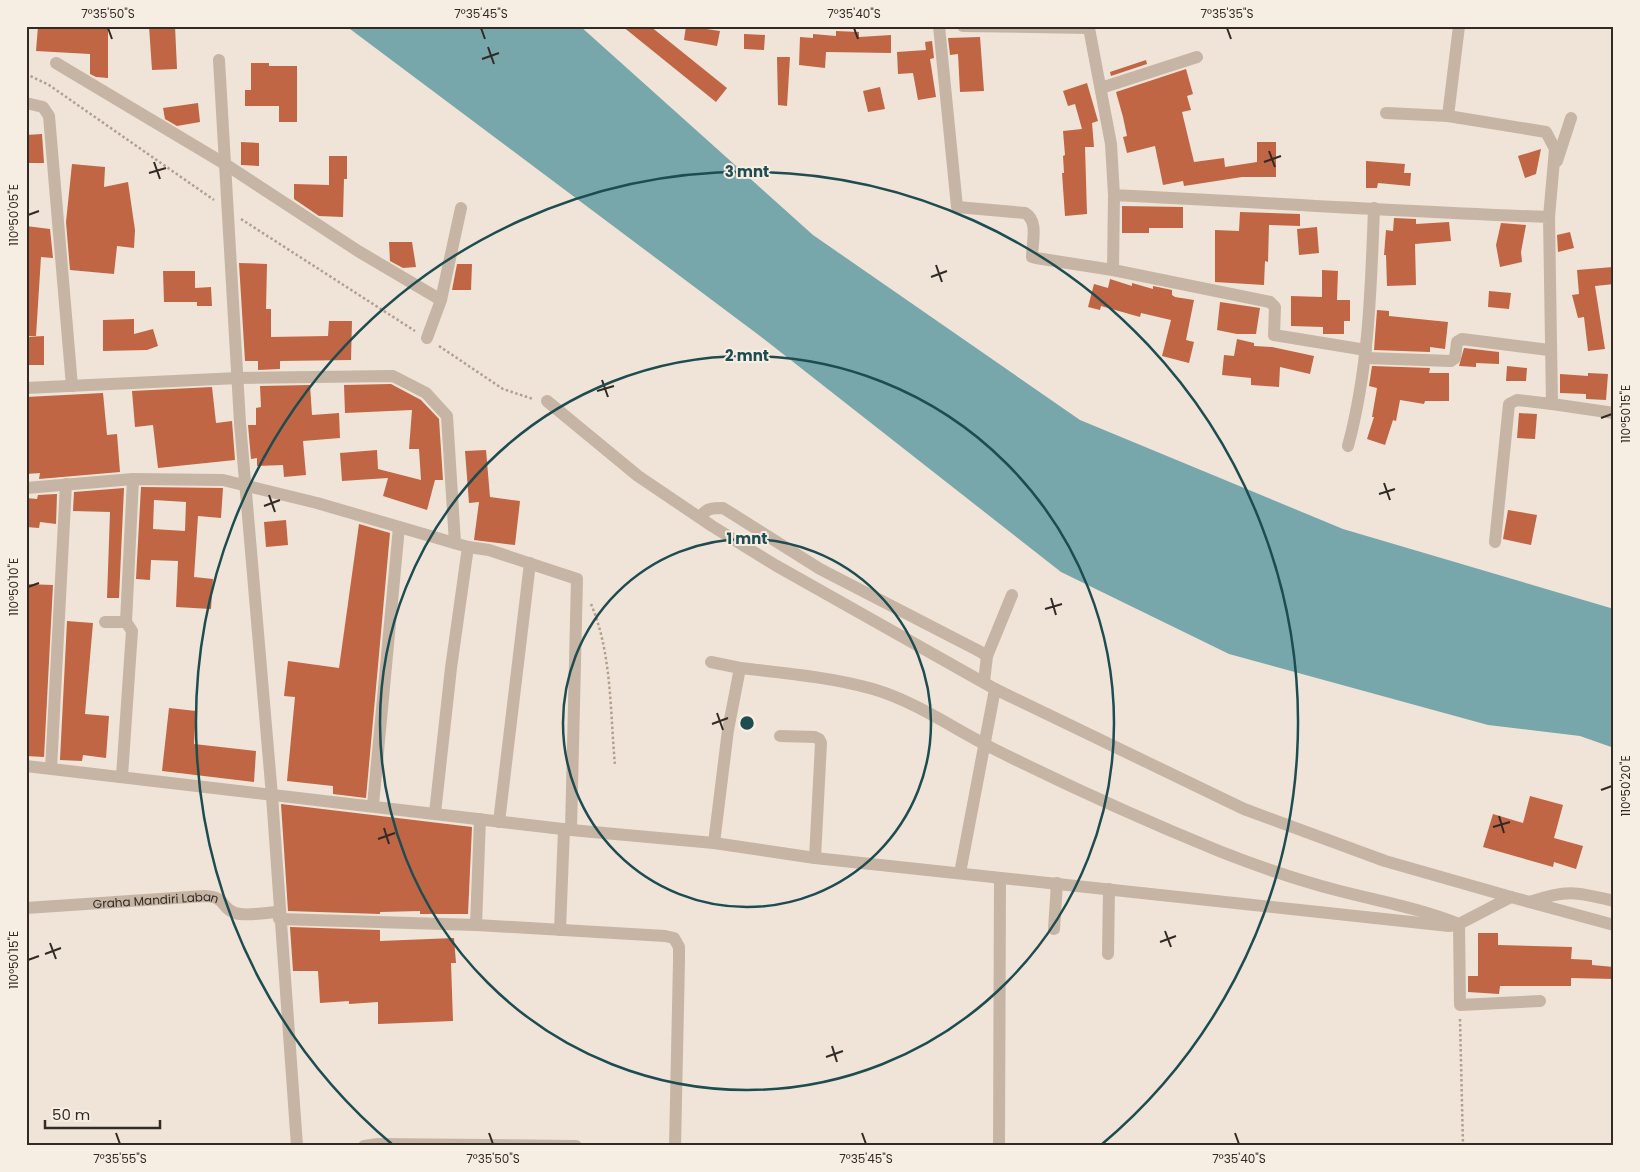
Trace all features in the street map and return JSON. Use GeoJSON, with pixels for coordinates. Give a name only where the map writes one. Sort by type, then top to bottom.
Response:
{"type":"FeatureCollection","features":[{"type":"Feature","properties":{"kind":"street"},"geometry":{"type":"LineString","coordinates":[[939,26],[957,207],[1025,213],[1030,216],[1033,223],[1032,257],[1114,270],[1270,302],[1274,307],[1274,334],[1366,354],[1451,361],[1455,358],[1457,342],[1462,339],[1549,350]]}},
{"type":"Feature","properties":{"kind":"street"},"geometry":{"type":"LineString","coordinates":[[963,26],[1089,28],[1102,88],[1111,144],[1114,195],[1114,270]]}},
{"type":"Feature","properties":{"kind":"street"},"geometry":{"type":"LineString","coordinates":[[1448,116],[1459,26]]}},
{"type":"Feature","properties":{"kind":"street"},"geometry":{"type":"LineString","coordinates":[[1102,88],[1197,57]]}},
{"type":"Feature","properties":{"kind":"street"},"geometry":{"type":"LineString","coordinates":[[219,60],[250,555],[272,796],[297,1146]]}},
{"type":"Feature","properties":{"kind":"street"},"geometry":{"type":"LineString","coordinates":[[56,63],[225,164],[358,251],[441,300]]}},
{"type":"Feature","properties":{"kind":"street"},"geometry":{"type":"LineString","coordinates":[[26,103],[43,107],[49,116],[72,386]]}},
{"type":"Feature","properties":{"kind":"street"},"geometry":{"type":"LineString","coordinates":[[1386,113],[1448,116],[1546,132],[1555,149],[1549,217],[1549,350],[1552,404]]}},
{"type":"Feature","properties":{"kind":"street"},"geometry":{"type":"LineString","coordinates":[[1549,217],[1554,172],[1571,118]]}},
{"type":"Feature","properties":{"kind":"street"},"geometry":{"type":"LineString","coordinates":[[1114,195],[1374,208],[1443,214],[1549,217]]}},
{"type":"Feature","properties":{"kind":"street"},"geometry":{"type":"LineString","coordinates":[[426,338],[441,300],[461,208]]}},
{"type":"Feature","properties":{"kind":"street"},"geometry":{"type":"LineString","coordinates":[[1348,446],[1366,354],[1374,208]]}},
{"type":"Feature","properties":{"kind":"street"},"geometry":{"type":"LineString","coordinates":[[26,388],[238,378],[388,375],[426,393],[447,416],[455,543]]}},
{"type":"Feature","properties":{"kind":"street"},"geometry":{"type":"LineString","coordinates":[[1496,542],[1509,404],[1518,400],[1614,413]]}},
{"type":"Feature","properties":{"kind":"street"},"geometry":{"type":"LineString","coordinates":[[547,401],[638,476],[775,565],[984,682],[995,690],[1185,783],[1244,809],[1385,861],[1614,925]]}},
{"type":"Feature","properties":{"kind":"street"},"geometry":{"type":"LineString","coordinates":[[122,776],[132,631],[126,622],[134,479]]}},
{"type":"Feature","properties":{"kind":"street"},"geometry":{"type":"LineString","coordinates":[[26,488],[134,479],[206,479],[247,486],[468,547],[489,550],[577,579],[567,829],[560,930]]}},
{"type":"Feature","properties":{"kind":"street"},"geometry":{"type":"LineString","coordinates":[[51,769],[66,484]]}},
{"type":"Feature","properties":{"kind":"street"},"geometry":{"type":"LineString","coordinates":[[701,516],[706,510],[723,508],[820,569],[988,656]]}},
{"type":"Feature","properties":{"kind":"street"},"geometry":{"type":"LineString","coordinates":[[373,805],[399,527]]}},
{"type":"Feature","properties":{"kind":"street"},"geometry":{"type":"LineString","coordinates":[[435,813],[451,668],[468,547]]}},
{"type":"Feature","properties":{"kind":"street"},"geometry":{"type":"LineString","coordinates":[[499,822],[530,563]]}},
{"type":"Feature","properties":{"kind":"street"},"geometry":{"type":"LineString","coordinates":[[984,682],[988,656],[1012,595]]}},
{"type":"Feature","properties":{"kind":"street"},"geometry":{"type":"LineString","coordinates":[[105,622],[126,622]]}},
{"type":"Feature","properties":{"kind":"street"},"geometry":{"type":"LineString","coordinates":[[711,662],[740,668],[815,677],[872,689],[939,718],[984,744],[1137,818],[1244,861],[1334,890],[1465,921]]}},
{"type":"Feature","properties":{"kind":"street"},"geometry":{"type":"LineString","coordinates":[[714,843],[728,730],[740,668]]}},
{"type":"Feature","properties":{"kind":"street"},"geometry":{"type":"LineString","coordinates":[[960,873],[995,690]]}},
{"type":"Feature","properties":{"kind":"street"},"geometry":{"type":"LineString","coordinates":[[780,736],[814,737],[819,738],[821,743],[815,858]]}},
{"type":"Feature","properties":{"kind":"street"},"geometry":{"type":"LineString","coordinates":[[26,766],[122,776],[272,796],[373,805],[499,822],[714,843],[815,858],[1403,922],[1449,926],[1465,921],[1511,897]]}},
{"type":"Feature","properties":{"kind":"street"},"geometry":{"type":"LineString","coordinates":[[476,925],[480,819]]}},
{"type":"Feature","properties":{"kind":"street"},"geometry":{"type":"LineString","coordinates":[[999,1146],[1000,878]]}},
{"type":"Feature","properties":{"kind":"street"},"geometry":{"type":"LineString","coordinates":[[1054,929],[1057,883]]}},
{"type":"Feature","properties":{"kind":"street"},"geometry":{"type":"LineString","coordinates":[[1108,889],[1108,954]]}},
{"type":"Feature","properties":{"kind":"street"},"geometry":{"type":"LineString","coordinates":[[1530,902],[1564,892],[1583,893],[1614,901]]}},
{"type":"Feature","properties":{"kind":"street","name":"Graha Mandiri Laban"},"geometry":{"type":"LineString","coordinates":[[26,908],[214,896],[223,901],[228,910],[236,914],[476,925],[674,938],[679,947],[675,1146]]}},
{"type":"Feature","properties":{"kind":"street"},"geometry":{"type":"LineString","coordinates":[[1465,921],[1460,1005],[1540,1001]]}},
{"type":"Feature","properties":{"kind":"street"},"geometry":{"type":"LineString","coordinates":[[364,1146],[576,1146]]}},
{"type":"Feature","properties":{"kind":"path"},"geometry":{"type":"LineString","coordinates":[[26,74],[49,85],[229,211],[503,390],[523,397],[547,401]]}},
{"type":"Feature","properties":{"kind":"path"},"geometry":{"type":"LineString","coordinates":[[590,603],[597,617],[605,654],[615,765]]}},
{"type":"Feature","properties":{"kind":"path"},"geometry":{"type":"LineString","coordinates":[[1460,1005],[1463,1146]]}},
{"type":"Feature","properties":{"kind":"water"},"geometry":{"type":"Polygon","coordinates":[[[346,26],[580,26],[813,235],[1080,420],[1343,529],[1614,609],[1614,748],[1580,736],[1488,725],[1229,654],[1061,572],[760,336],[346,26]]]}},
{"type":"Feature","properties":{"kind":"building"},"geometry":{"type":"Polygon","coordinates":[[[38,26],[108,28],[108,78],[96,77],[90,74],[90,54],[36,51],[38,26]]]}},
{"type":"Feature","properties":{"kind":"building"},"geometry":{"type":"Polygon","coordinates":[[[149,26],[175,26],[177,69],[152,70],[149,26]]]}},
{"type":"Feature","properties":{"kind":"building"},"geometry":{"type":"Polygon","coordinates":[[[622,26],[650,26],[727,88],[716,102],[622,26]]]}},
{"type":"Feature","properties":{"kind":"building"},"geometry":{"type":"Polygon","coordinates":[[[686,26],[720,31],[717,46],[684,40],[686,26]]]}},
{"type":"Feature","properties":{"kind":"building"},"geometry":{"type":"Polygon","coordinates":[[[836,31],[859,32],[859,37],[891,35],[891,53],[826,52],[825,68],[799,65],[800,37],[813,38],[813,34],[836,36],[836,31]]]}},
{"type":"Feature","properties":{"kind":"building"},"geometry":{"type":"Polygon","coordinates":[[[744,34],[765,35],[764,50],[744,49],[744,34]]]}},
{"type":"Feature","properties":{"kind":"building"},"geometry":{"type":"Polygon","coordinates":[[[980,37],[984,91],[960,92],[958,54],[950,55],[948,38],[980,37]]]}},
{"type":"Feature","properties":{"kind":"building"},"geometry":{"type":"Polygon","coordinates":[[[932,41],[934,58],[930,59],[936,97],[918,100],[913,73],[898,74],[897,52],[926,50],[925,42],[932,41]]]}},
{"type":"Feature","properties":{"kind":"building"},"geometry":{"type":"Polygon","coordinates":[[[777,57],[790,57],[787,106],[778,105],[777,57]]]}},
{"type":"Feature","properties":{"kind":"building"},"geometry":{"type":"Polygon","coordinates":[[[1146,60],[1147,64],[1111,76],[1110,72],[1146,60]]]}},
{"type":"Feature","properties":{"kind":"building"},"geometry":{"type":"Polygon","coordinates":[[[251,63],[269,63],[269,66],[297,66],[297,122],[279,122],[279,106],[245,106],[245,90],[251,90],[251,63]]]}},
{"type":"Feature","properties":{"kind":"building"},"geometry":{"type":"Polygon","coordinates":[[[1186,69],[1193,94],[1187,96],[1191,110],[1182,112],[1194,162],[1224,158],[1225,167],[1257,162],[1257,142],[1276,142],[1276,177],[1242,177],[1184,186],[1183,181],[1163,185],[1155,146],[1127,153],[1123,137],[1127,136],[1116,92],[1186,69]]]}},
{"type":"Feature","properties":{"kind":"building"},"geometry":{"type":"Polygon","coordinates":[[[1087,83],[1098,121],[1092,123],[1094,147],[1085,147],[1087,214],[1065,216],[1062,173],[1064,173],[1063,156],[1065,155],[1063,131],[1082,129],[1075,104],[1068,106],[1063,91],[1087,83]]]}},
{"type":"Feature","properties":{"kind":"building"},"geometry":{"type":"Polygon","coordinates":[[[880,87],[885,109],[868,112],[863,91],[880,87]]]}},
{"type":"Feature","properties":{"kind":"building"},"geometry":{"type":"Polygon","coordinates":[[[198,103],[200,122],[177,126],[165,119],[163,108],[198,103]]]}},
{"type":"Feature","properties":{"kind":"building"},"geometry":{"type":"Polygon","coordinates":[[[42,134],[44,163],[26,163],[26,135],[42,134]]]}},
{"type":"Feature","properties":{"kind":"building"},"geometry":{"type":"Polygon","coordinates":[[[241,142],[259,143],[259,166],[241,165],[241,142]]]}},
{"type":"Feature","properties":{"kind":"building"},"geometry":{"type":"Polygon","coordinates":[[[1541,149],[1536,174],[1525,178],[1518,156],[1541,149]]]}},
{"type":"Feature","properties":{"kind":"building"},"geometry":{"type":"Polygon","coordinates":[[[329,156],[347,156],[347,179],[344,179],[343,217],[319,216],[294,199],[294,184],[329,185],[329,156]]]}},
{"type":"Feature","properties":{"kind":"building"},"geometry":{"type":"Polygon","coordinates":[[[1366,161],[1405,164],[1404,173],[1411,173],[1410,186],[1378,183],[1377,188],[1366,188],[1366,161]]]}},
{"type":"Feature","properties":{"kind":"building"},"geometry":{"type":"Polygon","coordinates":[[[72,164],[105,167],[104,187],[128,182],[135,230],[134,248],[117,246],[114,274],[70,270],[66,222],[72,164]]]}},
{"type":"Feature","properties":{"kind":"building"},"geometry":{"type":"Polygon","coordinates":[[[1122,206],[1183,207],[1183,228],[1149,228],[1149,233],[1122,233],[1122,206]]]}},
{"type":"Feature","properties":{"kind":"building"},"geometry":{"type":"Polygon","coordinates":[[[1240,212],[1300,214],[1300,226],[1269,225],[1268,262],[1265,261],[1264,285],[1215,282],[1215,230],[1239,231],[1240,212]]]}},
{"type":"Feature","properties":{"kind":"building"},"geometry":{"type":"Polygon","coordinates":[[[1394,218],[1416,219],[1416,224],[1449,222],[1451,241],[1415,244],[1416,285],[1387,286],[1386,255],[1384,255],[1386,230],[1393,231],[1394,218]]]}},
{"type":"Feature","properties":{"kind":"building"},"geometry":{"type":"Polygon","coordinates":[[[1501,223],[1526,225],[1521,252],[1522,262],[1500,267],[1496,245],[1501,223]]]}},
{"type":"Feature","properties":{"kind":"building"},"geometry":{"type":"Polygon","coordinates":[[[26,226],[50,229],[53,258],[41,257],[36,336],[26,336],[26,226]]]}},
{"type":"Feature","properties":{"kind":"building"},"geometry":{"type":"Polygon","coordinates":[[[1317,227],[1319,253],[1299,255],[1297,229],[1317,227]]]}},
{"type":"Feature","properties":{"kind":"building"},"geometry":{"type":"Polygon","coordinates":[[[1570,232],[1574,248],[1558,252],[1557,235],[1570,232]]]}},
{"type":"Feature","properties":{"kind":"building"},"geometry":{"type":"Polygon","coordinates":[[[389,242],[412,242],[416,267],[403,268],[390,261],[389,242]]]}},
{"type":"Feature","properties":{"kind":"building"},"geometry":{"type":"Polygon","coordinates":[[[239,263],[267,264],[266,309],[271,309],[271,337],[328,336],[329,321],[352,321],[351,360],[280,361],[280,369],[258,370],[258,361],[245,361],[239,263]]]}},
{"type":"Feature","properties":{"kind":"building"},"geometry":{"type":"Polygon","coordinates":[[[457,264],[472,264],[471,290],[452,290],[457,264]]]}},
{"type":"Feature","properties":{"kind":"building"},"geometry":{"type":"Polygon","coordinates":[[[1613,267],[1614,284],[1595,286],[1605,349],[1588,351],[1584,317],[1578,318],[1572,295],[1579,294],[1577,270],[1613,267]]]}},
{"type":"Feature","properties":{"kind":"building"},"geometry":{"type":"Polygon","coordinates":[[[1322,270],[1338,271],[1337,300],[1350,300],[1350,321],[1344,321],[1344,334],[1323,334],[1323,327],[1291,326],[1291,296],[1322,297],[1322,270]]]}},
{"type":"Feature","properties":{"kind":"building"},"geometry":{"type":"Polygon","coordinates":[[[163,271],[195,271],[195,288],[211,287],[212,306],[197,306],[197,302],[164,302],[163,271]]]}},
{"type":"Feature","properties":{"kind":"building"},"geometry":{"type":"Polygon","coordinates":[[[1110,279],[1132,286],[1132,283],[1153,289],[1153,286],[1172,290],[1172,295],[1175,297],[1194,300],[1186,340],[1194,342],[1189,363],[1162,356],[1171,320],[1141,313],[1140,317],[1101,306],[1100,310],[1088,307],[1094,284],[1108,288],[1110,279]]]}},
{"type":"Feature","properties":{"kind":"building"},"geometry":{"type":"Polygon","coordinates":[[[1489,291],[1511,293],[1509,309],[1488,307],[1489,291]]]}},
{"type":"Feature","properties":{"kind":"building"},"geometry":{"type":"Polygon","coordinates":[[[1220,302],[1260,308],[1256,334],[1237,334],[1217,330],[1220,302]]]}},
{"type":"Feature","properties":{"kind":"building"},"geometry":{"type":"Polygon","coordinates":[[[1377,310],[1389,311],[1389,316],[1448,322],[1445,349],[1430,347],[1430,352],[1374,350],[1377,310]]]}},
{"type":"Feature","properties":{"kind":"building"},"geometry":{"type":"Polygon","coordinates":[[[134,319],[134,334],[153,329],[158,346],[147,350],[103,351],[103,320],[134,319]]]}},
{"type":"Feature","properties":{"kind":"building"},"geometry":{"type":"Polygon","coordinates":[[[44,336],[44,365],[26,365],[26,337],[44,336]]]}},
{"type":"Feature","properties":{"kind":"building"},"geometry":{"type":"Polygon","coordinates":[[[1237,339],[1254,343],[1254,346],[1272,347],[1314,356],[1310,374],[1280,367],[1279,387],[1251,385],[1251,378],[1222,375],[1224,355],[1234,356],[1237,339]]]}},
{"type":"Feature","properties":{"kind":"building"},"geometry":{"type":"Polygon","coordinates":[[[1464,348],[1499,352],[1499,364],[1476,363],[1476,367],[1459,366],[1464,348]]]}},
{"type":"Feature","properties":{"kind":"building"},"geometry":{"type":"Polygon","coordinates":[[[1372,366],[1430,368],[1429,373],[1449,373],[1449,401],[1425,401],[1424,404],[1400,400],[1396,421],[1393,420],[1385,445],[1367,439],[1374,417],[1372,417],[1377,388],[1369,386],[1372,366]]]}},
{"type":"Feature","properties":{"kind":"building"},"geometry":{"type":"Polygon","coordinates":[[[1507,366],[1527,368],[1526,381],[1506,381],[1507,366]]]}},
{"type":"Feature","properties":{"kind":"building"},"geometry":{"type":"Polygon","coordinates":[[[1588,373],[1608,374],[1606,400],[1586,399],[1586,394],[1560,393],[1560,374],[1588,376],[1588,373]]]}},
{"type":"Feature","properties":{"kind":"building"},"geometry":{"type":"Polygon","coordinates":[[[391,384],[421,400],[439,419],[443,480],[435,480],[427,510],[383,496],[388,478],[342,481],[340,453],[377,450],[378,469],[421,480],[419,449],[409,449],[412,410],[345,413],[344,385],[391,384]]]}},
{"type":"Feature","properties":{"kind":"building"},"geometry":{"type":"Polygon","coordinates":[[[310,385],[312,415],[339,413],[340,438],[303,441],[306,475],[284,477],[283,465],[257,466],[257,458],[251,459],[248,425],[256,425],[256,408],[261,407],[260,386],[310,385]]]}},
{"type":"Feature","properties":{"kind":"building"},"geometry":{"type":"Polygon","coordinates":[[[212,387],[216,423],[232,421],[235,460],[158,468],[153,425],[135,427],[132,391],[212,387]]]}},
{"type":"Feature","properties":{"kind":"building"},"geometry":{"type":"Polygon","coordinates":[[[103,393],[107,435],[117,434],[120,472],[39,479],[40,473],[26,474],[26,397],[103,393]]]}},
{"type":"Feature","properties":{"kind":"building"},"geometry":{"type":"Polygon","coordinates":[[[1519,413],[1537,414],[1535,439],[1517,438],[1519,413]]]}},
{"type":"Feature","properties":{"kind":"building"},"geometry":{"type":"Polygon","coordinates":[[[486,450],[490,497],[520,501],[515,545],[474,540],[479,502],[469,503],[465,451],[486,450]]]}},
{"type":"Feature","properties":{"kind":"building"},"geometry":{"type":"Polygon","coordinates":[[[141,487],[223,488],[221,518],[198,516],[194,577],[213,579],[211,609],[176,607],[178,561],[151,560],[150,580],[136,579],[141,487]],[[154,500],[153,529],[185,531],[186,502],[154,500]]]}},
{"type":"Feature","properties":{"kind":"building"},"geometry":{"type":"Polygon","coordinates":[[[124,488],[119,598],[107,598],[110,512],[73,511],[74,492],[124,488]]]}},
{"type":"Feature","properties":{"kind":"building"},"geometry":{"type":"Polygon","coordinates":[[[57,494],[56,524],[40,522],[39,528],[26,527],[26,498],[37,499],[38,495],[57,494]]]}},
{"type":"Feature","properties":{"kind":"building"},"geometry":{"type":"Polygon","coordinates":[[[1508,510],[1537,515],[1531,545],[1503,539],[1508,510]]]}},
{"type":"Feature","properties":{"kind":"building"},"geometry":{"type":"Polygon","coordinates":[[[286,520],[288,545],[266,547],[264,522],[286,520]]]}},
{"type":"Feature","properties":{"kind":"building"},"geometry":{"type":"Polygon","coordinates":[[[359,524],[390,533],[366,798],[333,794],[333,786],[287,781],[295,697],[284,696],[288,661],[339,668],[359,524]]]}},
{"type":"Feature","properties":{"kind":"building"},"geometry":{"type":"Polygon","coordinates":[[[26,584],[53,585],[44,757],[26,756],[26,584]]]}},
{"type":"Feature","properties":{"kind":"building"},"geometry":{"type":"Polygon","coordinates":[[[67,621],[93,623],[85,714],[109,716],[106,758],[83,755],[82,761],[60,760],[67,621]]]}},
{"type":"Feature","properties":{"kind":"building"},"geometry":{"type":"Polygon","coordinates":[[[169,708],[196,711],[194,744],[256,751],[254,782],[162,771],[169,708]]]}},
{"type":"Feature","properties":{"kind":"building"},"geometry":{"type":"Polygon","coordinates":[[[1530,796],[1563,805],[1554,838],[1583,846],[1576,869],[1554,862],[1553,867],[1483,847],[1493,814],[1523,823],[1530,796]]]}},
{"type":"Feature","properties":{"kind":"building"},"geometry":{"type":"Polygon","coordinates":[[[281,804],[472,827],[468,914],[420,914],[420,911],[380,912],[380,914],[288,911],[281,804]]]}},
{"type":"Feature","properties":{"kind":"building"},"geometry":{"type":"Polygon","coordinates":[[[290,927],[380,930],[380,941],[454,938],[456,963],[451,963],[453,1021],[378,1024],[378,1002],[320,1003],[318,971],[293,971],[290,927]]]}},
{"type":"Feature","properties":{"kind":"building"},"geometry":{"type":"Polygon","coordinates":[[[1478,933],[1498,933],[1498,945],[1572,947],[1571,959],[1592,960],[1592,965],[1614,967],[1614,979],[1571,978],[1571,986],[1500,986],[1499,994],[1468,992],[1468,976],[1478,976],[1478,933]]]}}]}
